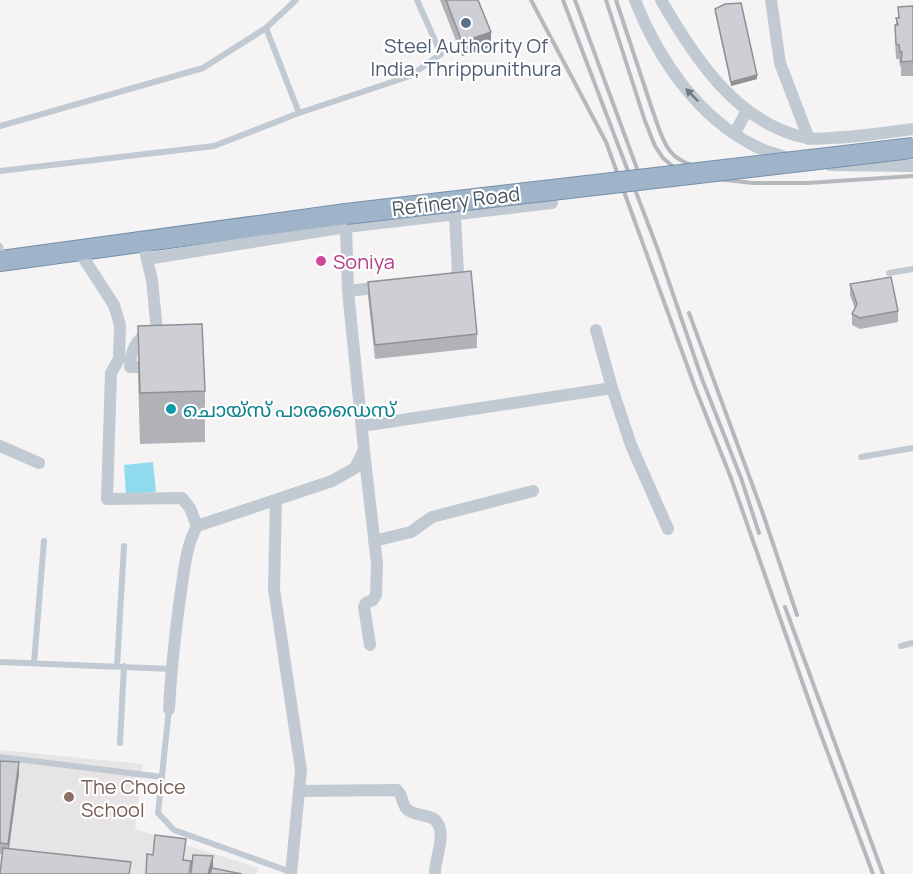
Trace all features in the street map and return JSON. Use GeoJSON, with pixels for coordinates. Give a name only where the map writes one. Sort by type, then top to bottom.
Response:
{"type":"FeatureCollection","features":[{"type":"Feature","properties":{"kind":"highway","name":"Refinery Road"},"geometry":{"type":"LineString","coordinates":[[1,256],[145,250],[187,235],[685,173],[913,148]]}},
{"type":"Feature","properties":{"kind":"street"},"geometry":{"type":"LineString","coordinates":[[635,0],[646,28],[680,82],[717,121],[757,148],[812,165],[913,166]]}},
{"type":"Feature","properties":{"kind":"street"},"geometry":{"type":"LineString","coordinates":[[660,0],[685,42],[720,85],[747,110],[780,129],[809,139],[851,137],[913,129]]}},
{"type":"Feature","properties":{"kind":"street"},"geometry":{"type":"LineString","coordinates":[[771,0],[780,63],[809,139]]}},
{"type":"Feature","properties":{"kind":"street"},"geometry":{"type":"LineString","coordinates":[[735,133],[747,110]]}},
{"type":"Feature","properties":{"kind":"street"},"geometry":{"type":"LineString","coordinates":[[157,331],[152,280],[145,250],[552,203]]}},
{"type":"Feature","properties":{"kind":"street"},"geometry":{"type":"LineString","coordinates":[[436,282],[451,280],[458,274],[455,215]]}},
{"type":"Feature","properties":{"kind":"street"},"geometry":{"type":"LineString","coordinates":[[346,227],[348,291],[377,564],[376,595],[364,607],[370,645]]}},
{"type":"Feature","properties":{"kind":"street"},"geometry":{"type":"LineString","coordinates":[[79,251],[114,305],[120,325],[119,359],[111,373],[106,499],[182,498],[190,508],[196,526],[190,539],[171,669],[169,709]]}},
{"type":"Feature","properties":{"kind":"street"},"geometry":{"type":"LineString","coordinates":[[348,291],[392,286]]}},
{"type":"Feature","properties":{"kind":"street"},"geometry":{"type":"LineString","coordinates":[[596,330],[631,445],[668,529]]}},
{"type":"Feature","properties":{"kind":"street"},"geometry":{"type":"LineString","coordinates":[[163,366],[130,367],[130,358],[143,335],[157,331],[176,333]]}},
{"type":"Feature","properties":{"kind":"street"},"geometry":{"type":"LineString","coordinates":[[362,426],[612,388]]}},
{"type":"Feature","properties":{"kind":"street"},"geometry":{"type":"LineString","coordinates":[[0,446],[39,463]]}},
{"type":"Feature","properties":{"kind":"street"},"geometry":{"type":"LineString","coordinates":[[196,526],[340,477],[355,468],[364,450]]}},
{"type":"Feature","properties":{"kind":"street"},"geometry":{"type":"LineString","coordinates":[[374,541],[411,532],[432,517],[533,491]]}},
{"type":"Feature","properties":{"kind":"street"},"geometry":{"type":"LineString","coordinates":[[276,500],[274,589],[301,770],[291,873]]}},
{"type":"Feature","properties":{"kind":"street"},"geometry":{"type":"LineString","coordinates":[[299,791],[397,790],[402,794],[405,807],[409,811],[434,818],[440,826],[435,874]]}},
{"type":"Feature","properties":{"kind":"lane"},"geometry":{"type":"LineString","coordinates":[[0,126],[203,68],[266,28],[296,0]]}},
{"type":"Feature","properties":{"kind":"lane"},"geometry":{"type":"LineString","coordinates":[[0,171],[214,146],[299,113],[410,76],[441,54],[417,0]]}},
{"type":"Feature","properties":{"kind":"lane"},"geometry":{"type":"LineString","coordinates":[[266,28],[299,113]]}},
{"type":"Feature","properties":{"kind":"lane"},"geometry":{"type":"LineString","coordinates":[[889,273],[913,269]]}},
{"type":"Feature","properties":{"kind":"lane"},"geometry":{"type":"LineString","coordinates":[[861,457],[913,448]]}},
{"type":"Feature","properties":{"kind":"lane"},"geometry":{"type":"LineString","coordinates":[[34,663],[44,541]]}},
{"type":"Feature","properties":{"kind":"lane"},"geometry":{"type":"LineString","coordinates":[[120,743],[124,546]]}},
{"type":"Feature","properties":{"kind":"lane"},"geometry":{"type":"LineString","coordinates":[[901,646],[913,643]]}},
{"type":"Feature","properties":{"kind":"lane"},"geometry":{"type":"LineString","coordinates":[[0,662],[171,669]]}},
{"type":"Feature","properties":{"kind":"lane"},"geometry":{"type":"LineString","coordinates":[[169,709],[158,813],[174,830],[291,873]]}},
{"type":"Feature","properties":{"kind":"lane"},"geometry":{"type":"LineString","coordinates":[[0,757],[162,777]]}},
{"type":"Feature","properties":{"kind":"shaded area","name":"The Choice School"},"geometry":{"type":"Polygon","coordinates":[[[0,750],[143,764],[135,829],[258,868],[256,874],[0,874],[0,750]]]}},
{"type":"Feature","properties":{"kind":"water"},"geometry":{"type":"Polygon","coordinates":[[[153,462],[156,492],[126,494],[124,465],[153,462]]]}},
{"type":"Feature","properties":{"kind":"building","name":"Steel Authority Of India, Thrippunithura"},"geometry":{"type":"Polygon","coordinates":[[[446,0],[478,0],[491,32],[462,42],[446,0]]]}},
{"type":"Feature","properties":{"kind":"building"},"geometry":{"type":"Polygon","coordinates":[[[741,3],[757,75],[731,82],[715,9],[725,4],[741,3]]]}},
{"type":"Feature","properties":{"kind":"building"},"geometry":{"type":"Polygon","coordinates":[[[913,6],[913,61],[901,62],[902,52],[896,44],[895,25],[898,25],[896,18],[899,18],[898,7],[913,6]]]}},
{"type":"Feature","properties":{"kind":"building"},"geometry":{"type":"Polygon","coordinates":[[[471,271],[477,334],[375,345],[368,282],[471,271]]]}},
{"type":"Feature","properties":{"kind":"building"},"geometry":{"type":"Polygon","coordinates":[[[891,277],[898,311],[860,318],[852,314],[857,304],[850,284],[891,277]]]}},
{"type":"Feature","properties":{"kind":"building"},"geometry":{"type":"Polygon","coordinates":[[[202,324],[205,391],[140,393],[138,326],[202,324]]]}},
{"type":"Feature","properties":{"kind":"building"},"geometry":{"type":"Polygon","coordinates":[[[0,761],[19,762],[8,844],[0,843],[0,761]]]}},
{"type":"Feature","properties":{"kind":"building","name":"The Choice School"},"geometry":{"type":"Polygon","coordinates":[[[155,835],[186,839],[183,860],[191,861],[189,874],[146,874],[147,854],[153,855],[155,835]]]}},
{"type":"Feature","properties":{"kind":"building"},"geometry":{"type":"Polygon","coordinates":[[[3,848],[131,862],[129,874],[0,874],[3,848]]]}},
{"type":"Feature","properties":{"kind":"building"},"geometry":{"type":"Polygon","coordinates":[[[193,855],[213,856],[208,874],[191,874],[193,855]]]}},
{"type":"Feature","properties":{"kind":"building"},"geometry":{"type":"Polygon","coordinates":[[[212,868],[242,874],[210,874],[212,868]]]}},
{"type":"Feature","properties":{"kind":"railway"},"geometry":{"type":"LineString","coordinates":[[531,0],[606,142],[696,390],[731,478],[817,724],[873,874]]}},
{"type":"Feature","properties":{"kind":"railway"},"geometry":{"type":"LineString","coordinates":[[563,0],[658,250],[702,379],[741,478],[759,533]]}},
{"type":"Feature","properties":{"kind":"railway"},"geometry":{"type":"LineString","coordinates":[[575,0],[639,174]]}},
{"type":"Feature","properties":{"kind":"railway"},"geometry":{"type":"LineString","coordinates":[[606,0],[655,146],[663,158],[677,170],[690,176],[753,183],[808,183],[913,176]]}},
{"type":"Feature","properties":{"kind":"railway"},"geometry":{"type":"LineString","coordinates":[[616,0],[667,147],[680,160],[720,171]]}},
{"type":"Feature","properties":{"kind":"railway"},"geometry":{"type":"LineString","coordinates":[[689,313],[762,511],[797,615]]}},
{"type":"Feature","properties":{"kind":"railway"},"geometry":{"type":"LineString","coordinates":[[785,607],[883,874]]}},
{"type":"Feature","properties":{"kind":"place","name":"Steel Authority Of India, Thrippunithura"},"geometry":{"type":"Point","coordinates":[466,23]}},
{"type":"Feature","properties":{"kind":"place","name":"Soniya"},"geometry":{"type":"Point","coordinates":[321,261]}},
{"type":"Feature","properties":{"kind":"place","name":"ചൊയ്സ് പാരഡൈസ്"},"geometry":{"type":"Point","coordinates":[171,409]}},
{"type":"Feature","properties":{"kind":"place","name":"The Choice School"},"geometry":{"type":"Point","coordinates":[69,797]}}]}
